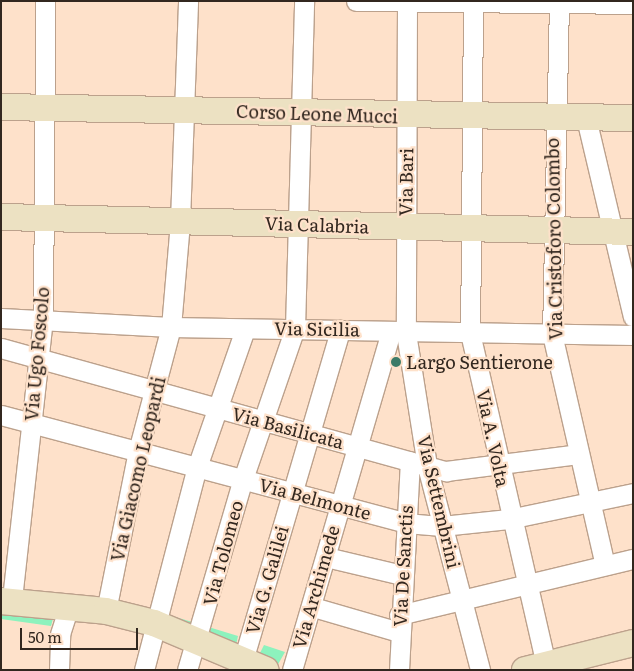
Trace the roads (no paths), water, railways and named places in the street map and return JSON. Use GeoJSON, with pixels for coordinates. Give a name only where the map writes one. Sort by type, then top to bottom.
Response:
{"type":"FeatureCollection","features":[{"type":"Feature","properties":{"kind":"street","name":"Via Ugo Foscolo"},"geometry":{"type":"LineString","coordinates":[[7,600],[43,319],[42,108],[45,1]]}},
{"type":"Feature","properties":{"kind":"street","name":"Via Giacomo Leopardi"},"geometry":{"type":"LineString","coordinates":[[106,611],[138,451],[156,391],[171,327],[180,221],[188,1]]}},
{"type":"Feature","properties":{"kind":"street","name":"Via Tolomeo"},"geometry":{"type":"LineString","coordinates":[[187,670],[200,639],[244,479],[295,328],[300,224],[304,1]]}},
{"type":"Feature","properties":{"kind":"street"},"geometry":{"type":"LineString","coordinates":[[356,1],[633,4]]}},
{"type":"Feature","properties":{"kind":"street","name":"Via Bari"},"geometry":{"type":"LineString","coordinates":[[398,332],[405,228],[408,116],[407,2]]}},
{"type":"Feature","properties":{"kind":"street","name":"Via A. Volta"},"geometry":{"type":"LineString","coordinates":[[472,2],[473,116],[469,228],[470,332],[500,466],[509,519],[526,585],[538,669]]}},
{"type":"Feature","properties":{"kind":"street","name":"Via Cristoforo Colombo"},"geometry":{"type":"LineString","coordinates":[[559,2],[553,117],[552,334],[589,502],[605,565]]}},
{"type":"Feature","properties":{"kind":"street","name":"Corso Leone Mucci"},"geometry":{"type":"LineString","coordinates":[[1,108],[302,112],[408,116],[633,118]]}},
{"type":"Feature","properties":{"kind":"street"},"geometry":{"type":"LineString","coordinates":[[586,118],[622,232],[633,317]]}},
{"type":"Feature","properties":{"kind":"street","name":"Via Calabria"},"geometry":{"type":"LineString","coordinates":[[1,217],[622,232]]}},
{"type":"Feature","properties":{"kind":"street","name":"Via Sicilia"},"geometry":{"type":"LineString","coordinates":[[1,318],[171,327],[633,336]]}},
{"type":"Feature","properties":{"kind":"street"},"geometry":{"type":"LineString","coordinates":[[144,670],[154,623],[197,467],[245,328]]}},
{"type":"Feature","properties":{"kind":"street","name":"Via G. Galilei"},"geometry":{"type":"LineString","coordinates":[[255,664],[293,493],[340,330]]}},
{"type":"Feature","properties":{"kind":"street","name":"Via Archimede"},"geometry":{"type":"LineString","coordinates":[[292,670],[313,607],[357,447],[398,332]]}},
{"type":"Feature","properties":{"kind":"street","name":"Via Settembrini"},"geometry":{"type":"LineString","coordinates":[[398,332],[418,464],[442,526],[480,670]]}},
{"type":"Feature","properties":{"kind":"street","name":"Via Basilicata"},"geometry":{"type":"LineString","coordinates":[[1,348],[446,472],[578,454]]}},
{"type":"Feature","properties":{"kind":"street","name":"Via Belmonte"},"geometry":{"type":"LineString","coordinates":[[1,415],[406,523],[442,526],[509,519],[633,494]]}},
{"type":"Feature","properties":{"kind":"street","name":"Via De Sanctis"},"geometry":{"type":"LineString","coordinates":[[399,670],[399,624],[406,523],[418,464]]}},
{"type":"Feature","properties":{"kind":"street"},"geometry":{"type":"LineString","coordinates":[[326,557],[402,576]]}},
{"type":"Feature","properties":{"kind":"street"},"geometry":{"type":"LineString","coordinates":[[313,607],[399,624],[462,600],[633,559]]}},
{"type":"Feature","properties":{"kind":"street"},"geometry":{"type":"LineString","coordinates":[[7,600],[106,611],[154,623],[200,639],[255,664]]}},
{"type":"Feature","properties":{"kind":"street"},"geometry":{"type":"LineString","coordinates":[[59,670],[60,634],[69,606]]}},
{"type":"Feature","properties":{"kind":"street"},"geometry":{"type":"LineString","coordinates":[[538,669],[633,643]]}},
{"type":"Feature","properties":{"kind":"place","name":"Largo Sentierone"},"geometry":{"type":"Point","coordinates":[396,362]}}]}
